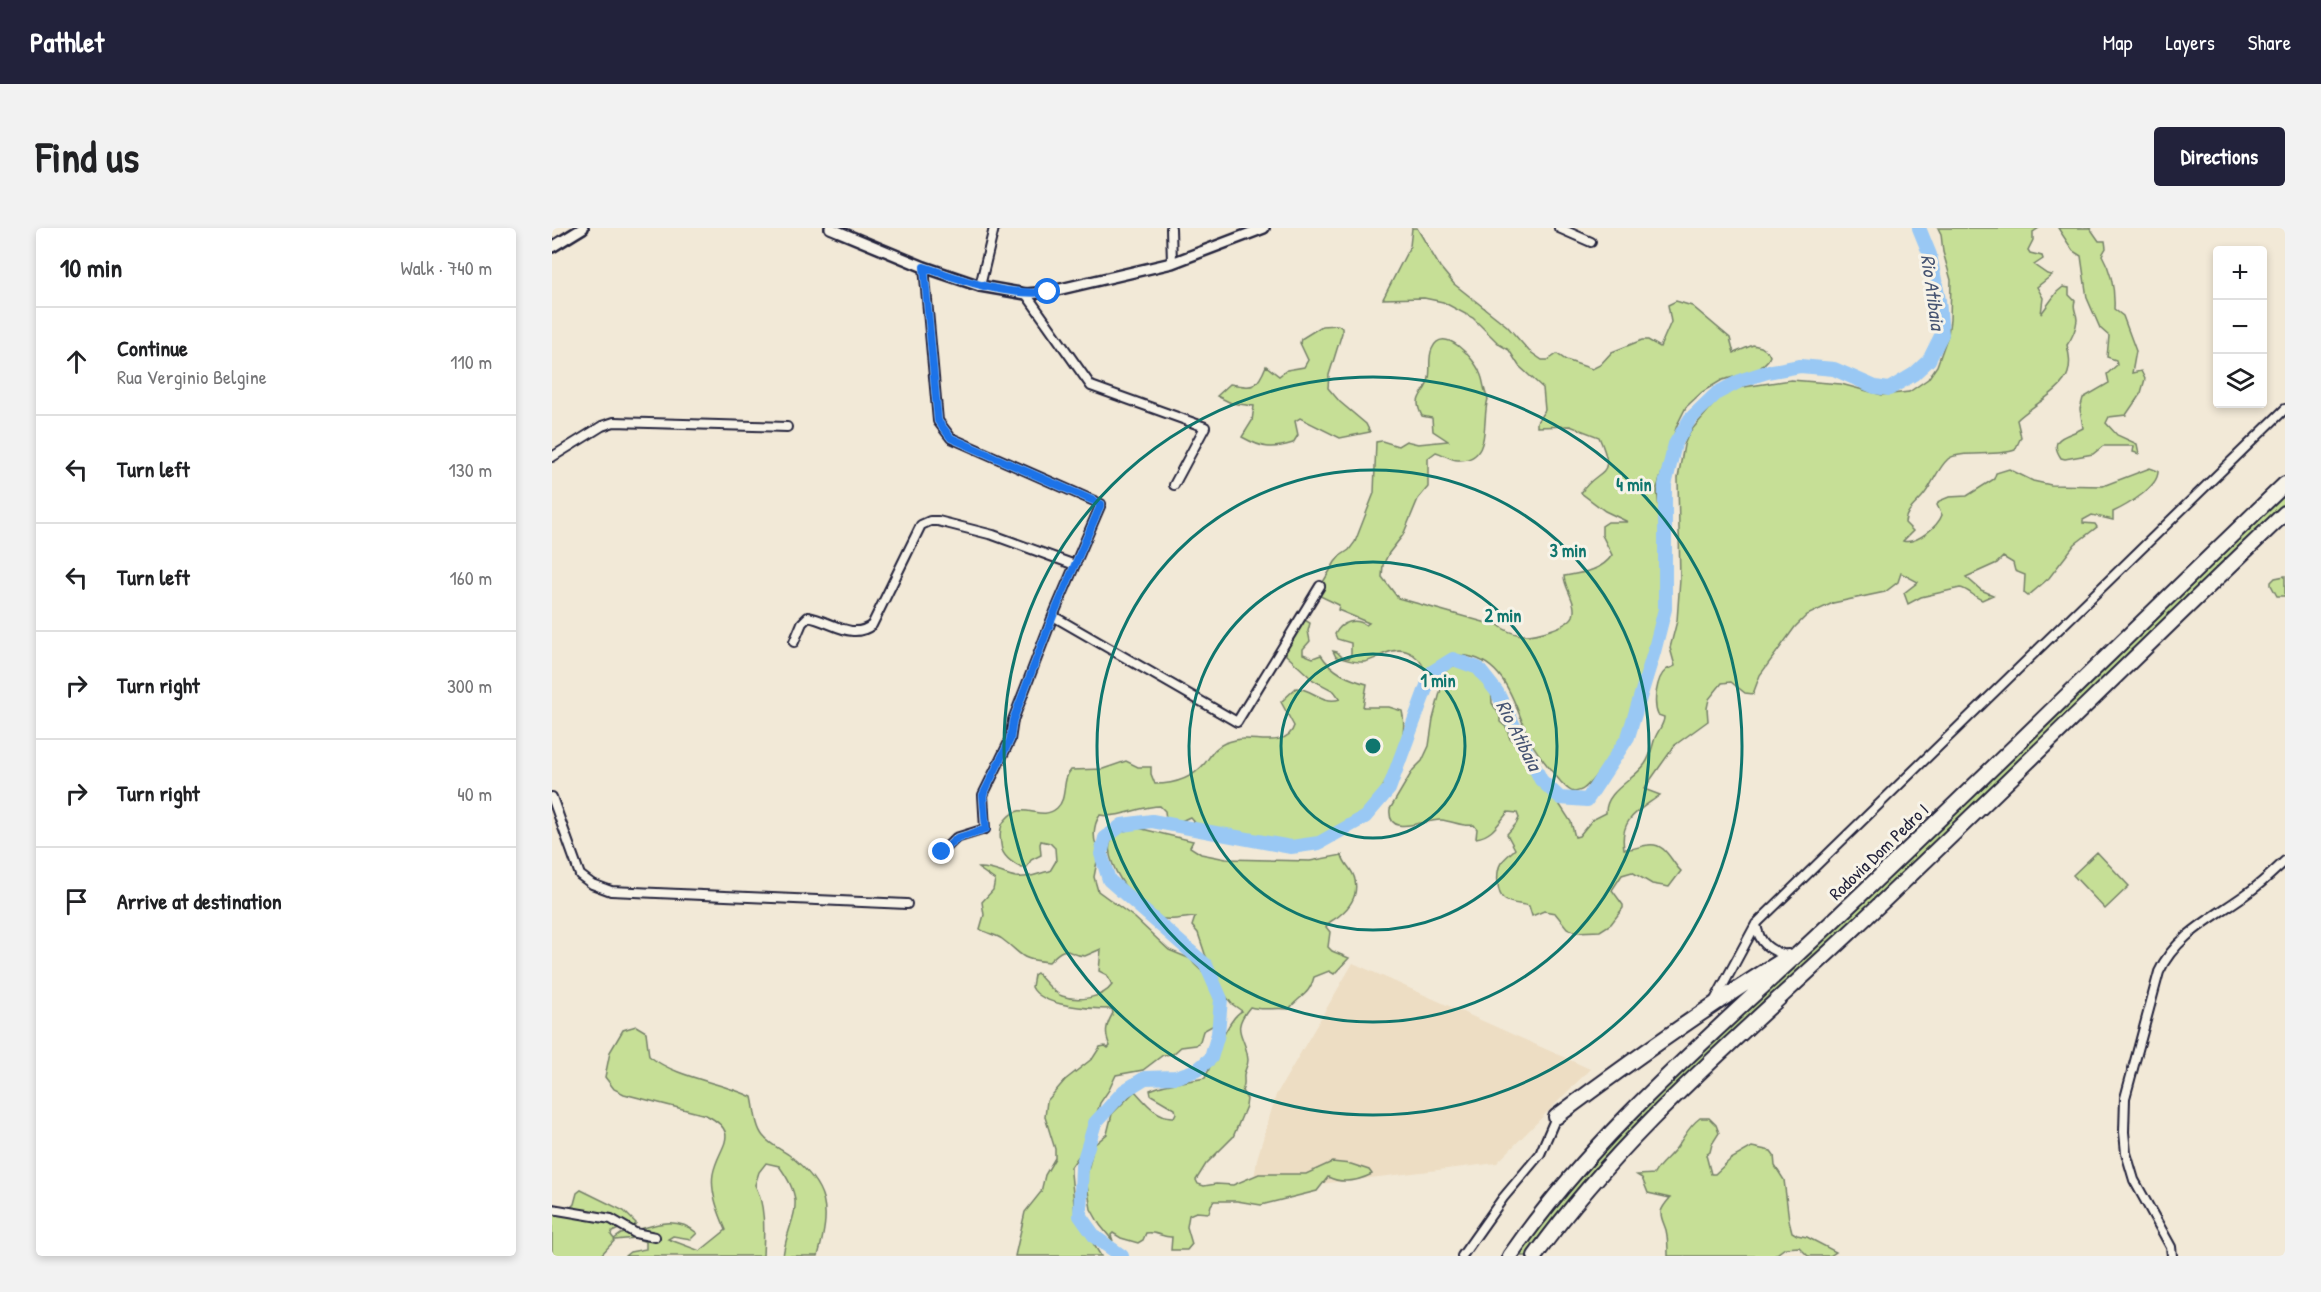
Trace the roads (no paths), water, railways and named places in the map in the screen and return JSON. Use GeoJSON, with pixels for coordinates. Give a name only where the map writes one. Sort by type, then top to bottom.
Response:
{"type":"FeatureCollection","features":[{"type":"Feature","properties":{"kind":"highway","name":"Rodovia Dom Pedro I"},"geometry":{"type":"LineString","coordinates":[[1510,1256],[1559,1190],[1635,1106],[1839,916],[2285,484]]}},
{"type":"Feature","properties":{"kind":"highway"},"geometry":{"type":"LineString","coordinates":[[1535,1256],[1586,1190],[1652,1116],[1900,885],[2285,513]]}},
{"type":"Feature","properties":{"kind":"highway"},"geometry":{"type":"LineString","coordinates":[[1556,1117],[1648,1048],[1789,956],[1839,916]]}},
{"type":"Feature","properties":{"kind":"street"},"geometry":{"type":"LineString","coordinates":[[552,247],[583,228]]}},
{"type":"Feature","properties":{"kind":"street"},"geometry":{"type":"LineString","coordinates":[[830,228],[924,267],[980,286],[1026,294],[1048,292],[1172,263],[1264,228]]}},
{"type":"Feature","properties":{"kind":"street"},"geometry":{"type":"LineString","coordinates":[[980,286],[994,228]]}},
{"type":"Feature","properties":{"kind":"street"},"geometry":{"type":"LineString","coordinates":[[1171,228],[1172,263]]}},
{"type":"Feature","properties":{"kind":"street"},"geometry":{"type":"LineString","coordinates":[[1559,228],[1591,242]]}},
{"type":"Feature","properties":{"kind":"street"},"geometry":{"type":"LineString","coordinates":[[924,267],[938,421],[951,438],[1101,504],[1053,616],[1013,720],[1010,740],[983,795],[986,829],[957,838],[942,852]]}},
{"type":"Feature","properties":{"kind":"street"},"geometry":{"type":"LineString","coordinates":[[1026,294],[1091,386],[1205,427],[1174,485]]}},
{"type":"Feature","properties":{"kind":"street"},"geometry":{"type":"LineString","coordinates":[[1711,1006],[1756,924],[2285,409]]}},
{"type":"Feature","properties":{"kind":"street"},"geometry":{"type":"LineString","coordinates":[[552,457],[602,426],[614,422],[787,427]]}},
{"type":"Feature","properties":{"kind":"street"},"geometry":{"type":"LineString","coordinates":[[795,642],[802,623],[808,617],[855,633],[864,631],[872,625],[921,525],[930,521],[938,520],[993,535],[1075,565]]}},
{"type":"Feature","properties":{"kind":"street"},"geometry":{"type":"LineString","coordinates":[[1053,616],[1237,722],[1320,586]]}},
{"type":"Feature","properties":{"kind":"street"},"geometry":{"type":"LineString","coordinates":[[552,797],[580,875],[592,884],[611,891],[907,904]]}},
{"type":"Feature","properties":{"kind":"street"},"geometry":{"type":"LineString","coordinates":[[2172,1256],[2170,1247],[2134,1180],[2126,1152],[2124,1132],[2125,1098],[2159,972],[2165,958],[2176,943],[2252,891],[2285,861]]}},
{"type":"Feature","properties":{"kind":"street"},"geometry":{"type":"LineString","coordinates":[[1756,924],[1758,937],[1766,946],[1789,956]]}},
{"type":"Feature","properties":{"kind":"street"},"geometry":{"type":"LineString","coordinates":[[1462,1256],[1503,1198],[1540,1154],[1556,1117]]}},
{"type":"Feature","properties":{"kind":"street"},"geometry":{"type":"LineString","coordinates":[[552,1209],[611,1219],[635,1233],[655,1237]]}},
{"type":"Feature","properties":{"kind":"waterway","name":"Rio Atibaia"},"geometry":{"type":"LineString","coordinates":[[1122,1256],[1095,1237],[1080,1216],[1082,1166],[1095,1123],[1124,1091],[1145,1078],[1176,1077],[1197,1070],[1211,1058],[1218,1034],[1221,999],[1206,965],[1109,880],[1101,854],[1105,838],[1122,825],[1152,821],[1291,847],[1319,843],[1365,817],[1389,789],[1432,672],[1453,659],[1478,668],[1497,692],[1541,780],[1560,798],[1587,800],[1628,737],[1665,609],[1665,485],[1675,444],[1690,419],[1717,393],[1742,380],[1767,372],[1800,366],[1834,369],[1875,387],[1889,389],[1914,374],[1929,360],[1942,334],[1939,300],[1930,255],[1919,228]]}}]}
